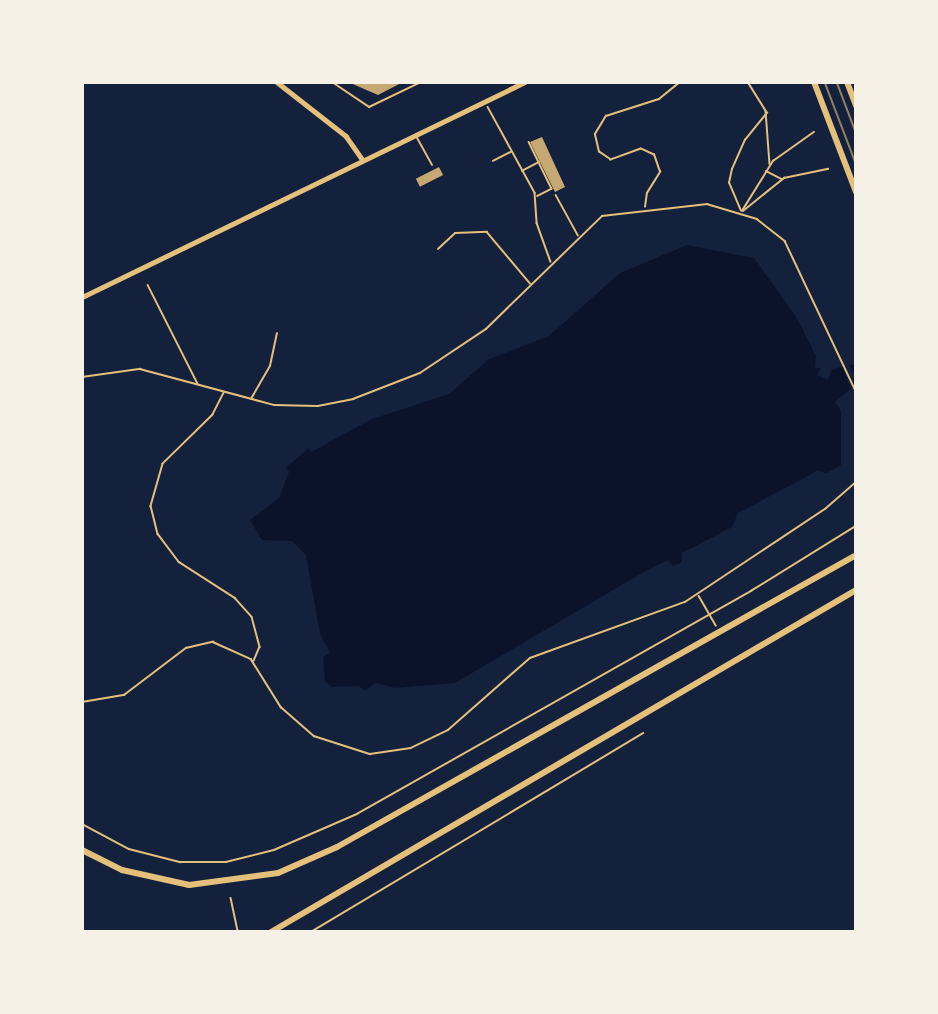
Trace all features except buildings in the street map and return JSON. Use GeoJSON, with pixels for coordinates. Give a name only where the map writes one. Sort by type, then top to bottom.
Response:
{"type":"FeatureCollection","features":[{"type":"Feature","properties":{"kind":"main road"},"geometry":{"type":"LineString","coordinates":[[814,82],[855,192]]}},
{"type":"Feature","properties":{"kind":"main road"},"geometry":{"type":"LineString","coordinates":[[847,82],[855,105]]}},
{"type":"Feature","properties":{"kind":"main road"},"geometry":{"type":"LineString","coordinates":[[82,849],[122,870],[171,883],[213,886],[278,873],[337,847],[855,555]]}},
{"type":"Feature","properties":{"kind":"main road"},"geometry":{"type":"LineString","coordinates":[[271,932],[855,590]]}},
{"type":"Feature","properties":{"kind":"street"},"geometry":{"type":"LineString","coordinates":[[277,82],[346,136],[363,160]]}},
{"type":"Feature","properties":{"kind":"street"},"geometry":{"type":"LineString","coordinates":[[82,297],[525,82]]}},
{"type":"Feature","properties":{"kind":"lane"},"geometry":{"type":"LineString","coordinates":[[332,82],[369,107],[421,82]]}},
{"type":"Feature","properties":{"kind":"lane"},"geometry":{"type":"LineString","coordinates":[[415,135],[432,165]]}},
{"type":"Feature","properties":{"kind":"path"},"geometry":{"type":"LineString","coordinates":[[645,209],[646,193],[660,172],[654,154],[641,149],[611,160],[599,152],[595,134],[606,116],[650,103],[680,82]]}},
{"type":"Feature","properties":{"kind":"path"},"geometry":{"type":"LineString","coordinates":[[748,82],[767,113],[770,165]]}},
{"type":"Feature","properties":{"kind":"path"},"geometry":{"type":"LineString","coordinates":[[486,102],[537,197],[537,223],[551,262]]}},
{"type":"Feature","properties":{"kind":"path"},"geometry":{"type":"LineString","coordinates":[[741,212],[729,183],[732,169],[745,140],[767,113]]}},
{"type":"Feature","properties":{"kind":"path"},"geometry":{"type":"LineString","coordinates":[[741,212],[765,171],[786,147],[814,132]]}},
{"type":"Feature","properties":{"kind":"path"},"geometry":{"type":"LineString","coordinates":[[529,142],[552,189],[537,197]]}},
{"type":"Feature","properties":{"kind":"path"},"geometry":{"type":"LineString","coordinates":[[493,161],[512,152]]}},
{"type":"Feature","properties":{"kind":"path"},"geometry":{"type":"LineString","coordinates":[[522,172],[539,162]]}},
{"type":"Feature","properties":{"kind":"path"},"geometry":{"type":"LineString","coordinates":[[741,212],[783,179],[828,168]]}},
{"type":"Feature","properties":{"kind":"path"},"geometry":{"type":"LineString","coordinates":[[765,171],[783,179]]}},
{"type":"Feature","properties":{"kind":"path"},"geometry":{"type":"LineString","coordinates":[[556,195],[578,236]]}},
{"type":"Feature","properties":{"kind":"path"},"geometry":{"type":"LineString","coordinates":[[82,376],[140,369],[250,400],[318,406],[396,384],[479,334],[578,236],[607,213],[706,204],[741,212],[768,225],[785,241],[815,313],[844,361],[855,391]]}},
{"type":"Feature","properties":{"kind":"path"},"geometry":{"type":"LineString","coordinates":[[438,249],[455,233],[487,232],[531,284]]}},
{"type":"Feature","properties":{"kind":"path"},"geometry":{"type":"LineString","coordinates":[[148,285],[199,384]]}},
{"type":"Feature","properties":{"kind":"path"},"geometry":{"type":"LineString","coordinates":[[250,400],[270,366],[277,334]]}},
{"type":"Feature","properties":{"kind":"path"},"geometry":{"type":"LineString","coordinates":[[225,393],[213,415],[168,456],[154,481],[151,506],[158,534],[179,562],[235,598],[252,617],[260,647],[253,661]]}},
{"type":"Feature","properties":{"kind":"path"},"geometry":{"type":"LineString","coordinates":[[82,702],[124,695],[200,642],[221,643],[253,661],[281,707],[314,736],[354,752],[398,752],[448,730],[530,658],[623,628],[698,595],[825,509],[855,482]]}},
{"type":"Feature","properties":{"kind":"path"},"geometry":{"type":"LineString","coordinates":[[82,824],[129,849],[173,861],[208,863],[267,853],[357,814],[710,614],[855,526]]}},
{"type":"Feature","properties":{"kind":"path"},"geometry":{"type":"LineString","coordinates":[[698,595],[720,631]]}},
{"type":"Feature","properties":{"kind":"path"},"geometry":{"type":"LineString","coordinates":[[311,932],[643,733]]}},
{"type":"Feature","properties":{"kind":"path"},"geometry":{"type":"LineString","coordinates":[[231,898],[238,932]]}},
{"type":"Feature","properties":{"kind":"water"},"geometry":{"type":"Polygon","coordinates":[[[687,245],[754,258],[797,318],[816,356],[815,368],[821,368],[817,375],[828,380],[832,369],[855,364],[855,385],[835,402],[841,411],[841,465],[827,473],[817,471],[738,513],[732,527],[682,553],[682,562],[673,566],[668,560],[649,569],[455,683],[395,688],[376,683],[364,691],[359,686],[332,687],[325,682],[323,657],[330,653],[320,634],[306,555],[292,541],[262,540],[250,520],[279,498],[289,472],[285,468],[309,448],[311,452],[372,419],[449,394],[489,359],[549,336],[620,273],[687,245]]]}},
{"type":"Feature","properties":{"kind":"pier"},"geometry":{"type":"Polygon","coordinates":[[[847,361],[855,376],[850,387],[842,364],[847,361]]]}},
{"type":"Feature","properties":{"kind":"tram line"},"geometry":{"type":"LineString","coordinates":[[825,82],[856,163]]}},
{"type":"Feature","properties":{"kind":"tram line"},"geometry":{"type":"LineString","coordinates":[[837,82],[856,132]]}}]}
